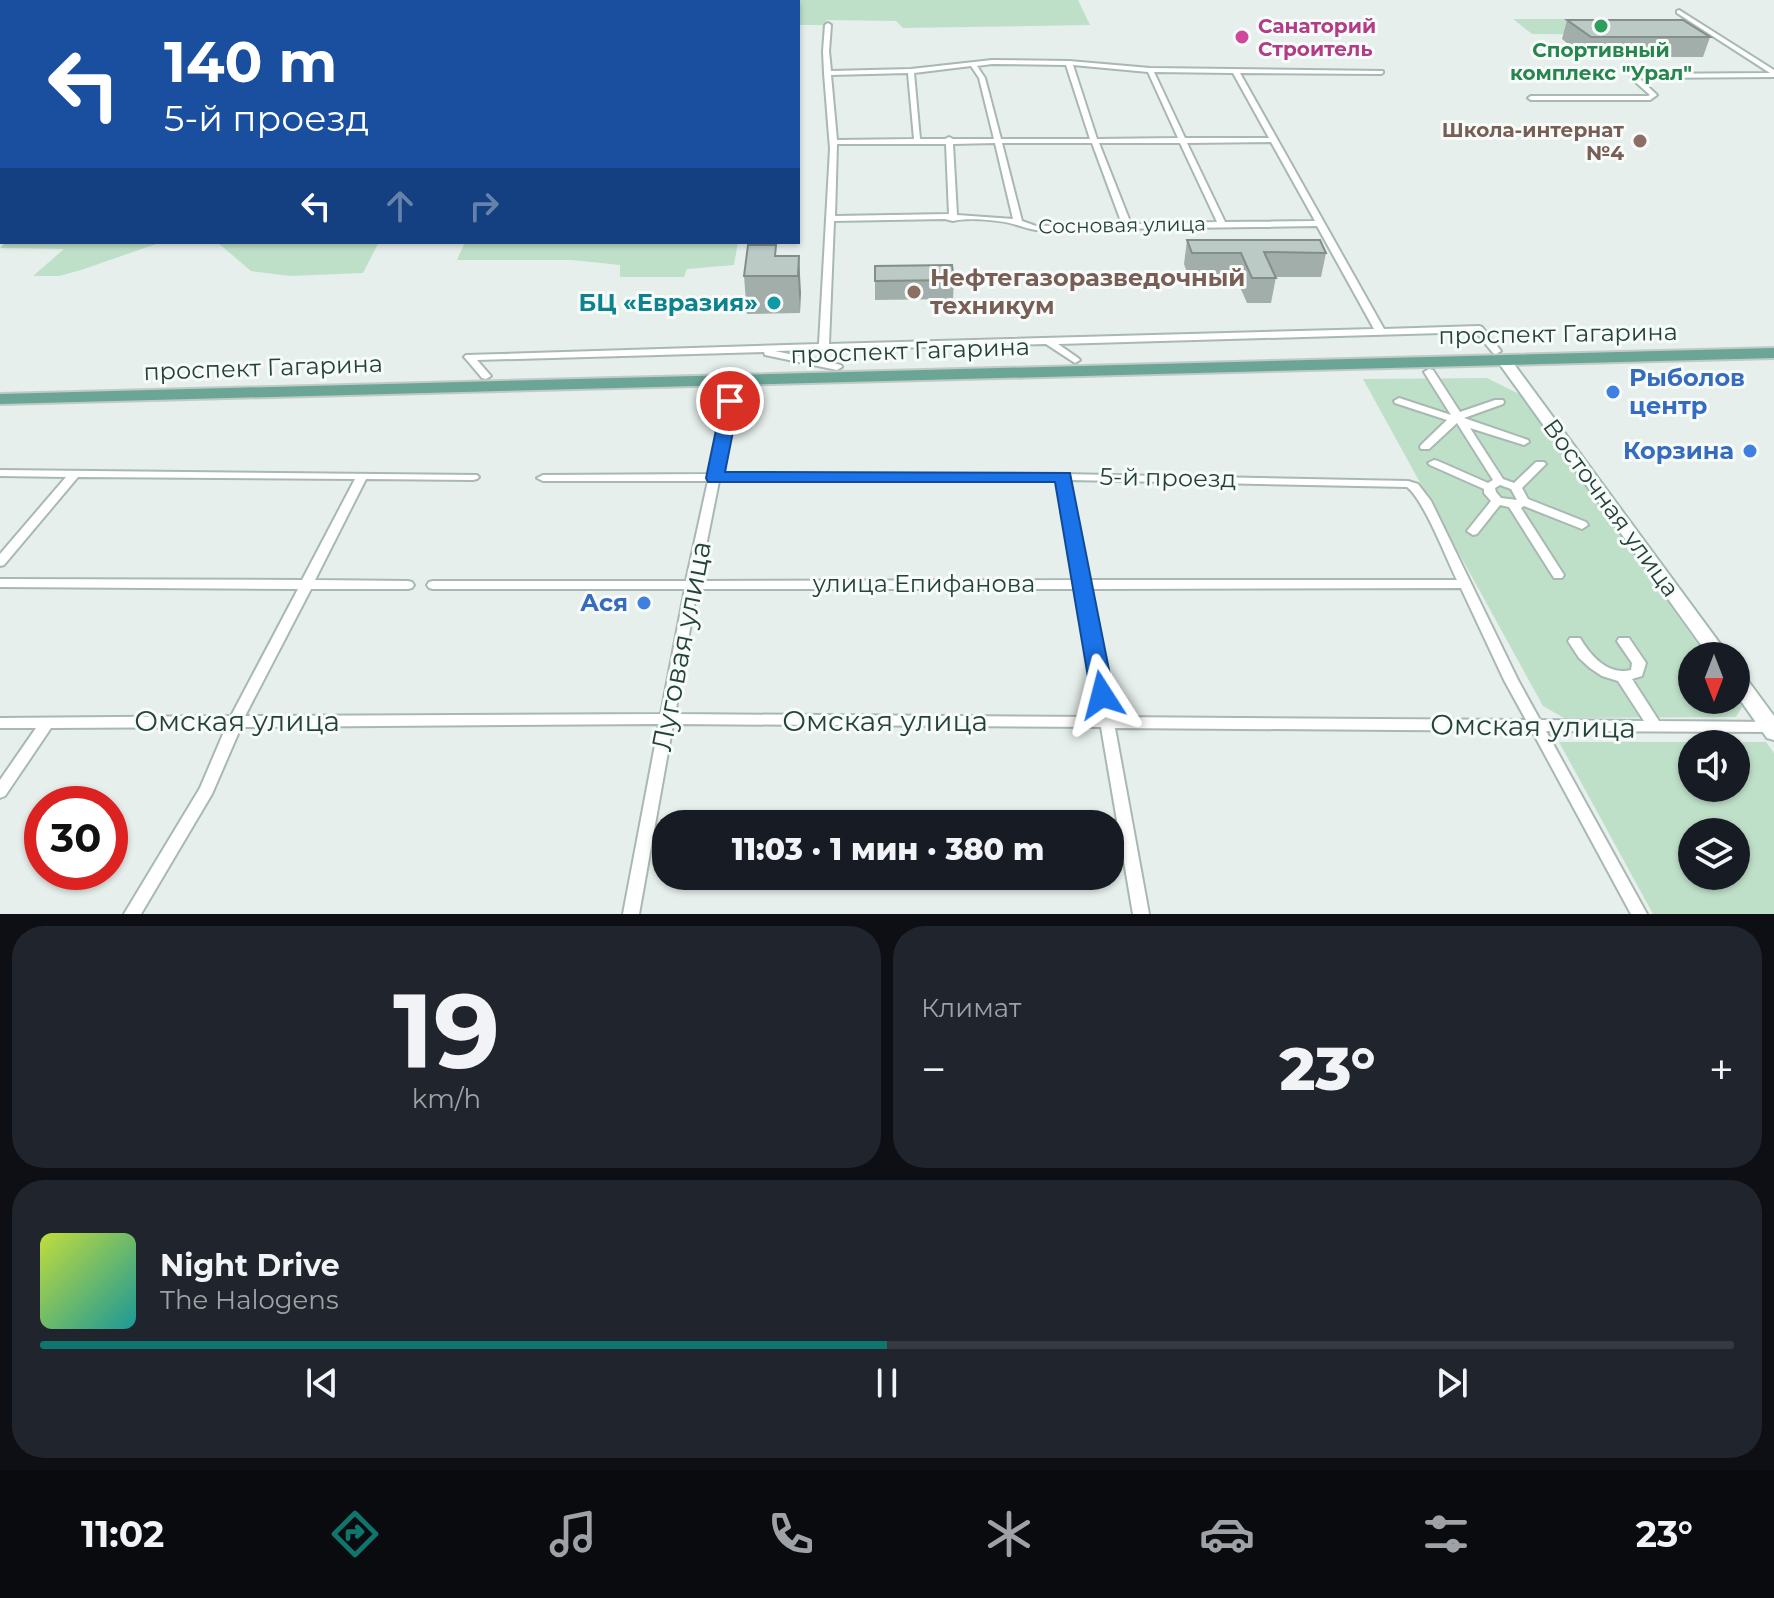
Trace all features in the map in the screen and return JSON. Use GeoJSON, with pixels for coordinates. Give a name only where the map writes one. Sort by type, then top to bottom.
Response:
{"type":"FeatureCollection","features":[{"type":"Feature","properties":{"kind":"main road","name":"проспект Гагарина"},"geometry":{"type":"LineString","coordinates":[[0,399],[735,379],[1774,344]]}},
{"type":"Feature","properties":{"kind":"main road","name":"проспект Гагарина"},"geometry":{"type":"LineString","coordinates":[[0,389],[1075,360],[1774,353]]}},
{"type":"Feature","properties":{"kind":"main road","name":"Восточная улица"},"geometry":{"type":"LineString","coordinates":[[1500,355],[1709,642]]}},
{"type":"Feature","properties":{"kind":"main road"},"geometry":{"type":"LineString","coordinates":[[1750,698],[1773,729]]}},
{"type":"Feature","properties":{"kind":"street"},"geometry":{"type":"LineString","coordinates":[[1679,12],[1774,74]]}},
{"type":"Feature","properties":{"kind":"street"},"geometry":{"type":"LineString","coordinates":[[824,346],[833,142],[827,73],[828,25]]}},
{"type":"Feature","properties":{"kind":"street"},"geometry":{"type":"LineString","coordinates":[[827,73],[911,71],[972,63],[1069,63],[1150,70],[1236,72],[1381,72]]}},
{"type":"Feature","properties":{"kind":"street"},"geometry":{"type":"LineString","coordinates":[[972,63],[982,78],[1018,222]]}},
{"type":"Feature","properties":{"kind":"street"},"geometry":{"type":"LineString","coordinates":[[1069,63],[1094,140],[1127,225]]}},
{"type":"Feature","properties":{"kind":"street"},"geometry":{"type":"LineString","coordinates":[[1150,70],[1221,223]]}},
{"type":"Feature","properties":{"kind":"street"},"geometry":{"type":"LineString","coordinates":[[911,71],[917,139]]}},
{"type":"Feature","properties":{"kind":"street"},"geometry":{"type":"LineString","coordinates":[[1236,72],[1380,331]]}},
{"type":"Feature","properties":{"kind":"street"},"geometry":{"type":"LineString","coordinates":[[1531,98],[1650,98],[1654,95],[1634,78],[1774,74]]}},
{"type":"Feature","properties":{"kind":"street"},"geometry":{"type":"LineString","coordinates":[[833,142],[917,139],[1274,140]]}},
{"type":"Feature","properties":{"kind":"street"},"geometry":{"type":"LineString","coordinates":[[949,139],[953,219]]}},
{"type":"Feature","properties":{"kind":"street","name":"Сосновая улица"},"geometry":{"type":"LineString","coordinates":[[830,219],[953,219],[1018,222],[1024,227],[1036,228],[1320,223]]}},
{"type":"Feature","properties":{"kind":"street"},"geometry":{"type":"LineString","coordinates":[[486,376],[469,357],[1380,331],[1479,329],[1500,355]]}},
{"type":"Feature","properties":{"kind":"street"},"geometry":{"type":"LineString","coordinates":[[1048,341],[1075,360]]}},
{"type":"Feature","properties":{"kind":"street"},"geometry":{"type":"LineString","coordinates":[[752,348],[837,367]]}},
{"type":"Feature","properties":{"kind":"street"},"geometry":{"type":"LineString","coordinates":[[1429,372],[1494,484]]}},
{"type":"Feature","properties":{"kind":"street","name":"Луговая улица"},"geometry":{"type":"LineString","coordinates":[[631,914],[692,583],[735,379]]}},
{"type":"Feature","properties":{"kind":"street"},"geometry":{"type":"LineString","coordinates":[[1399,401],[1457,417],[1524,442]]}},
{"type":"Feature","properties":{"kind":"street"},"geometry":{"type":"LineString","coordinates":[[1425,447],[1457,417],[1499,402]]}},
{"type":"Feature","properties":{"kind":"street"},"geometry":{"type":"LineString","coordinates":[[1434,463],[1494,484],[1516,487]]}},
{"type":"Feature","properties":{"kind":"street"},"geometry":{"type":"LineString","coordinates":[[1516,487],[1540,464]]}},
{"type":"Feature","properties":{"kind":"street"},"geometry":{"type":"LineString","coordinates":[[0,473],[473,477]]}},
{"type":"Feature","properties":{"kind":"street"},"geometry":{"type":"LineString","coordinates":[[0,562],[75,474]]}},
{"type":"Feature","properties":{"kind":"street"},"geometry":{"type":"LineString","coordinates":[[132,914],[207,790],[236,721],[362,477]]}},
{"type":"Feature","properties":{"kind":"street"},"geometry":{"type":"LineString","coordinates":[[1063,477],[1141,914]]}},
{"type":"Feature","properties":{"kind":"street","name":"5-й проезд"},"geometry":{"type":"LineString","coordinates":[[543,478],[1063,477],[1408,484],[1418,490],[1425,501],[1463,584]]}},
{"type":"Feature","properties":{"kind":"street"},"geometry":{"type":"LineString","coordinates":[[1494,484],[1490,493],[1497,501],[1518,503],[1582,525]]}},
{"type":"Feature","properties":{"kind":"street"},"geometry":{"type":"LineString","coordinates":[[1516,487],[1518,503],[1558,575]]}},
{"type":"Feature","properties":{"kind":"street"},"geometry":{"type":"LineString","coordinates":[[1473,531],[1497,501]]}},
{"type":"Feature","properties":{"kind":"street"},"geometry":{"type":"LineString","coordinates":[[0,583],[408,585]]}},
{"type":"Feature","properties":{"kind":"street"},"geometry":{"type":"LineString","coordinates":[[1463,584],[1511,680],[1538,724],[1639,914]]}},
{"type":"Feature","properties":{"kind":"street","name":"улица Епифанова"},"geometry":{"type":"LineString","coordinates":[[433,585],[1463,584]]}},
{"type":"Feature","properties":{"kind":"street"},"geometry":{"type":"LineString","coordinates":[[1575,641],[1597,668],[1623,677],[1637,673],[1639,663],[1624,641]]}},
{"type":"Feature","properties":{"kind":"street"},"geometry":{"type":"LineString","coordinates":[[1623,677],[1653,723]]}},
{"type":"Feature","properties":{"kind":"street","name":"Омская улица"},"geometry":{"type":"LineString","coordinates":[[0,723],[667,719],[1538,724],[1773,729]]}},
{"type":"Feature","properties":{"kind":"street"},"geometry":{"type":"LineString","coordinates":[[0,792],[48,722]]}},
{"type":"Feature","properties":{"kind":"green space"},"geometry":{"type":"Polygon","coordinates":[[[800,0],[1078,0],[1090,25],[903,28],[896,21],[827,20],[825,25],[800,25],[800,0]]]}},
{"type":"Feature","properties":{"kind":"green space","name":"Спортивный комплекс \"Урал\""},"geometry":{"type":"Polygon","coordinates":[[[1513,19],[1667,19],[1693,35],[1532,34],[1513,19]]]}},
{"type":"Feature","properties":{"kind":"green space"},"geometry":{"type":"Polygon","coordinates":[[[4,244],[156,244],[59,276],[33,276],[64,249],[0,248],[4,244]]]}},
{"type":"Feature","properties":{"kind":"green space"},"geometry":{"type":"Polygon","coordinates":[[[219,244],[378,244],[363,273],[290,276],[251,271],[219,244]]]}},
{"type":"Feature","properties":{"kind":"green space"},"geometry":{"type":"Polygon","coordinates":[[[464,244],[738,244],[734,265],[687,269],[684,277],[620,277],[620,265],[572,260],[457,260],[464,244]]]}},
{"type":"Feature","properties":{"kind":"green space"},"geometry":{"type":"Polygon","coordinates":[[[1487,378],[1521,395],[1696,642],[1678,642],[1678,714],[1738,714],[1736,717],[1564,718],[1543,706],[1363,379],[1487,378]]]}},
{"type":"Feature","properties":{"kind":"green space"},"geometry":{"type":"Polygon","coordinates":[[[1559,742],[1678,742],[1678,802],[1750,802],[1750,742],[1766,742],[1774,753],[1774,914],[1653,914],[1559,742]]]}},
{"type":"Feature","properties":{"kind":"building","name":"Спортивный комплекс \"Урал\""},"geometry":{"type":"Polygon","coordinates":[[[1567,20],[1683,20],[1710,37],[1591,37],[1567,20]]]}},
{"type":"Feature","properties":{"kind":"building"},"geometry":{"type":"Polygon","coordinates":[[[1187,240],[1320,240],[1326,253],[1264,252],[1276,278],[1252,278],[1241,253],[1192,253],[1187,240]]]}},
{"type":"Feature","properties":{"kind":"building"},"geometry":{"type":"Polygon","coordinates":[[[748,245],[776,245],[775,256],[799,256],[798,276],[744,276],[748,245]]]}},
{"type":"Feature","properties":{"kind":"building"},"geometry":{"type":"Polygon","coordinates":[[[952,265],[954,280],[875,281],[875,266],[952,265]]]}},
{"type":"Feature","properties":{"kind":"place","name":"Спортивный комплекс \"Урал\""},"geometry":{"type":"Point","coordinates":[1601,26]}},
{"type":"Feature","properties":{"kind":"place","name":"Санаторий Строитель"},"geometry":{"type":"Point","coordinates":[1242,37]}},
{"type":"Feature","properties":{"kind":"place","name":"Школа-интернат №4"},"geometry":{"type":"Point","coordinates":[1640,141]}},
{"type":"Feature","properties":{"kind":"place","name":"Нефтегазоразведочный техникум"},"geometry":{"type":"Point","coordinates":[914,292]}},
{"type":"Feature","properties":{"kind":"place","name":"БЦ «Евразия»"},"geometry":{"type":"Point","coordinates":[774,303]}},
{"type":"Feature","properties":{"kind":"place","name":"Рыболов центр"},"geometry":{"type":"Point","coordinates":[1613,392]}},
{"type":"Feature","properties":{"kind":"place","name":"Корзина"},"geometry":{"type":"Point","coordinates":[1750,451]}},
{"type":"Feature","properties":{"kind":"place","name":"Ася"},"geometry":{"type":"Point","coordinates":[644,603]}},
{"type":"Feature","properties":{"kind":"route"},"geometry":{"type":"LineString","coordinates":[[730,401],[715,478],[1063,477],[1102,695]]}}]}
